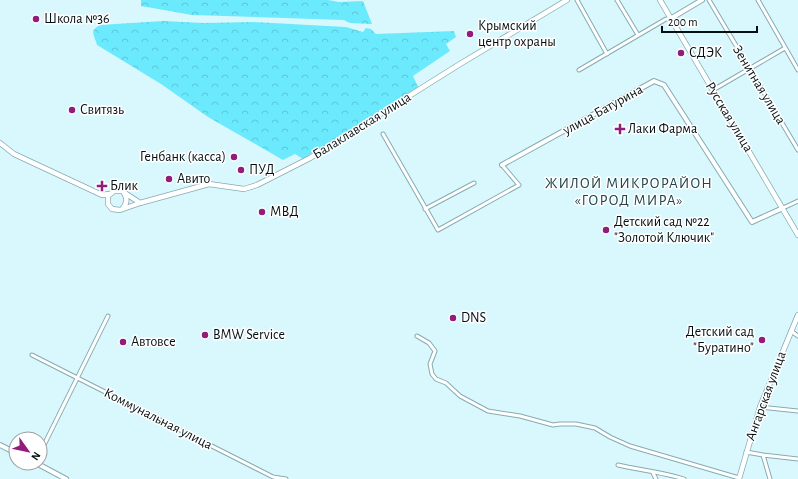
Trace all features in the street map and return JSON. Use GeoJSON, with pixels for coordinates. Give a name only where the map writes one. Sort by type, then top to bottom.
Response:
{"type":"FeatureCollection","features":[{"type":"Feature","properties":{"kind":"main road","name":"Балаклавская улица"},"geometry":{"type":"LineString","coordinates":[[120,210],[140,202],[209,184],[244,189],[257,185],[310,158],[460,64],[567,0]]}},
{"type":"Feature","properties":{"kind":"main road","name":"Русская улица"},"geometry":{"type":"LineString","coordinates":[[660,0],[798,235]]}},
{"type":"Feature","properties":{"kind":"main road"},"geometry":{"type":"LineString","coordinates":[[0,143],[6,149],[20,157],[102,195],[107,200]]}},
{"type":"Feature","properties":{"kind":"main road"},"geometry":{"type":"LineString","coordinates":[[102,195],[109,194],[116,190],[124,192],[140,202]]}},
{"type":"Feature","properties":{"kind":"main road"},"geometry":{"type":"LineString","coordinates":[[109,194],[107,200],[108,206],[112,209],[120,210],[127,202],[124,192]]}},
{"type":"Feature","properties":{"kind":"main road","name":"Ангарская улица"},"geometry":{"type":"LineString","coordinates":[[739,479],[760,407],[798,315]]}},
{"type":"Feature","properties":{"kind":"street"},"geometry":{"type":"LineString","coordinates":[[577,0],[607,54]]}},
{"type":"Feature","properties":{"kind":"street"},"geometry":{"type":"LineString","coordinates":[[617,0],[638,36]]}},
{"type":"Feature","properties":{"kind":"street"},"geometry":{"type":"LineString","coordinates":[[579,70],[666,19],[702,0]]}},
{"type":"Feature","properties":{"kind":"street","name":"Зенитная улица"},"geometry":{"type":"LineString","coordinates":[[709,0],[798,150]]}},
{"type":"Feature","properties":{"kind":"street"},"geometry":{"type":"LineString","coordinates":[[758,0],[798,70]]}},
{"type":"Feature","properties":{"kind":"street"},"geometry":{"type":"LineString","coordinates":[[713,90],[785,48]]}},
{"type":"Feature","properties":{"kind":"street","name":"улица Батурина"},"geometry":{"type":"LineString","coordinates":[[502,165],[654,82],[664,85],[752,222],[798,201]]}},
{"type":"Feature","properties":{"kind":"street"},"geometry":{"type":"LineString","coordinates":[[383,134],[438,230],[519,185],[502,165]]}},
{"type":"Feature","properties":{"kind":"street"},"geometry":{"type":"LineString","coordinates":[[426,209],[474,183]]}},
{"type":"Feature","properties":{"kind":"street"},"geometry":{"type":"LineString","coordinates":[[48,437],[108,316]]}},
{"type":"Feature","properties":{"kind":"street"},"geometry":{"type":"LineString","coordinates":[[791,331],[798,336]]}},
{"type":"Feature","properties":{"kind":"street"},"geometry":{"type":"LineString","coordinates":[[417,336],[429,343],[435,351],[430,364],[432,374],[436,379],[446,383],[460,396],[488,411],[520,416],[553,425],[576,424],[595,428],[630,446],[739,479]]}},
{"type":"Feature","properties":{"kind":"street","name":"Коммунальная улица"},"geometry":{"type":"LineString","coordinates":[[32,355],[273,477],[286,479]]}},
{"type":"Feature","properties":{"kind":"street"},"geometry":{"type":"LineString","coordinates":[[760,407],[798,411]]}},
{"type":"Feature","properties":{"kind":"street"},"geometry":{"type":"LineString","coordinates":[[746,452],[798,459]]}},
{"type":"Feature","properties":{"kind":"street","name":"Ангарская улица"},"geometry":{"type":"LineString","coordinates":[[763,455],[770,479]]}},
{"type":"Feature","properties":{"kind":"street"},"geometry":{"type":"LineString","coordinates":[[618,465],[653,473],[671,475],[684,479]]}},
{"type":"Feature","properties":{"kind":"street"},"geometry":{"type":"LineString","coordinates":[[48,469],[66,479]]}},
{"type":"Feature","properties":{"kind":"street"},"geometry":{"type":"LineString","coordinates":[[653,473],[656,479]]}},
{"type":"Feature","properties":{"kind":"green space"},"geometry":{"type":"Polygon","coordinates":[[[141,0],[363,1],[372,24],[350,23],[344,20],[192,15],[141,6],[141,0]]]}},
{"type":"Feature","properties":{"kind":"green space"},"geometry":{"type":"Polygon","coordinates":[[[163,21],[204,23],[253,22],[346,27],[363,32],[366,28],[371,29],[376,34],[454,31],[456,37],[446,44],[450,51],[413,76],[418,87],[303,159],[295,154],[283,160],[208,117],[161,84],[97,45],[93,33],[94,29],[100,25],[163,21]]]}},
{"type":"Feature","properties":{"kind":"place","name":"Школа №36"},"geometry":{"type":"Point","coordinates":[36,19]}},
{"type":"Feature","properties":{"kind":"place","name":"Крымский центр охраны"},"geometry":{"type":"Point","coordinates":[470,34]}},
{"type":"Feature","properties":{"kind":"place","name":"СДЭК"},"geometry":{"type":"Point","coordinates":[681,53]}},
{"type":"Feature","properties":{"kind":"place","name":"Свитязь"},"geometry":{"type":"Point","coordinates":[72,110]}},
{"type":"Feature","properties":{"kind":"place","name":"Лаки Фарма"},"geometry":{"type":"Point","coordinates":[620,129]}},
{"type":"Feature","properties":{"kind":"place","name":"Генбанк (касса)"},"geometry":{"type":"Point","coordinates":[234,157]}},
{"type":"Feature","properties":{"kind":"place","name":"ПУД"},"geometry":{"type":"Point","coordinates":[241,170]}},
{"type":"Feature","properties":{"kind":"place","name":"Авито"},"geometry":{"type":"Point","coordinates":[169,179]}},
{"type":"Feature","properties":{"kind":"place","name":"Блик"},"geometry":{"type":"Point","coordinates":[102,186]}},
{"type":"Feature","properties":{"kind":"place","name":"МВД"},"geometry":{"type":"Point","coordinates":[262,212]}},
{"type":"Feature","properties":{"kind":"place","name":"Детский сад №22 \"Золотой Ключик\""},"geometry":{"type":"Point","coordinates":[606,230]}},
{"type":"Feature","properties":{"kind":"place","name":"DNS"},"geometry":{"type":"Point","coordinates":[453,318]}},
{"type":"Feature","properties":{"kind":"place","name":"BMW Service"},"geometry":{"type":"Point","coordinates":[205,335]}},
{"type":"Feature","properties":{"kind":"place","name":"Детский сад \"Буратино\""},"geometry":{"type":"Point","coordinates":[762,340]}},
{"type":"Feature","properties":{"kind":"place","name":"Автовсе"},"geometry":{"type":"Point","coordinates":[123,342]}},
{"type":"Feature","properties":{"kind":"district","name":"ЖИЛОЙ МИКРОРАЙОН «ГОРОД МИРА»"},"geometry":{"type":"Point","coordinates":[629,192]}}]}
